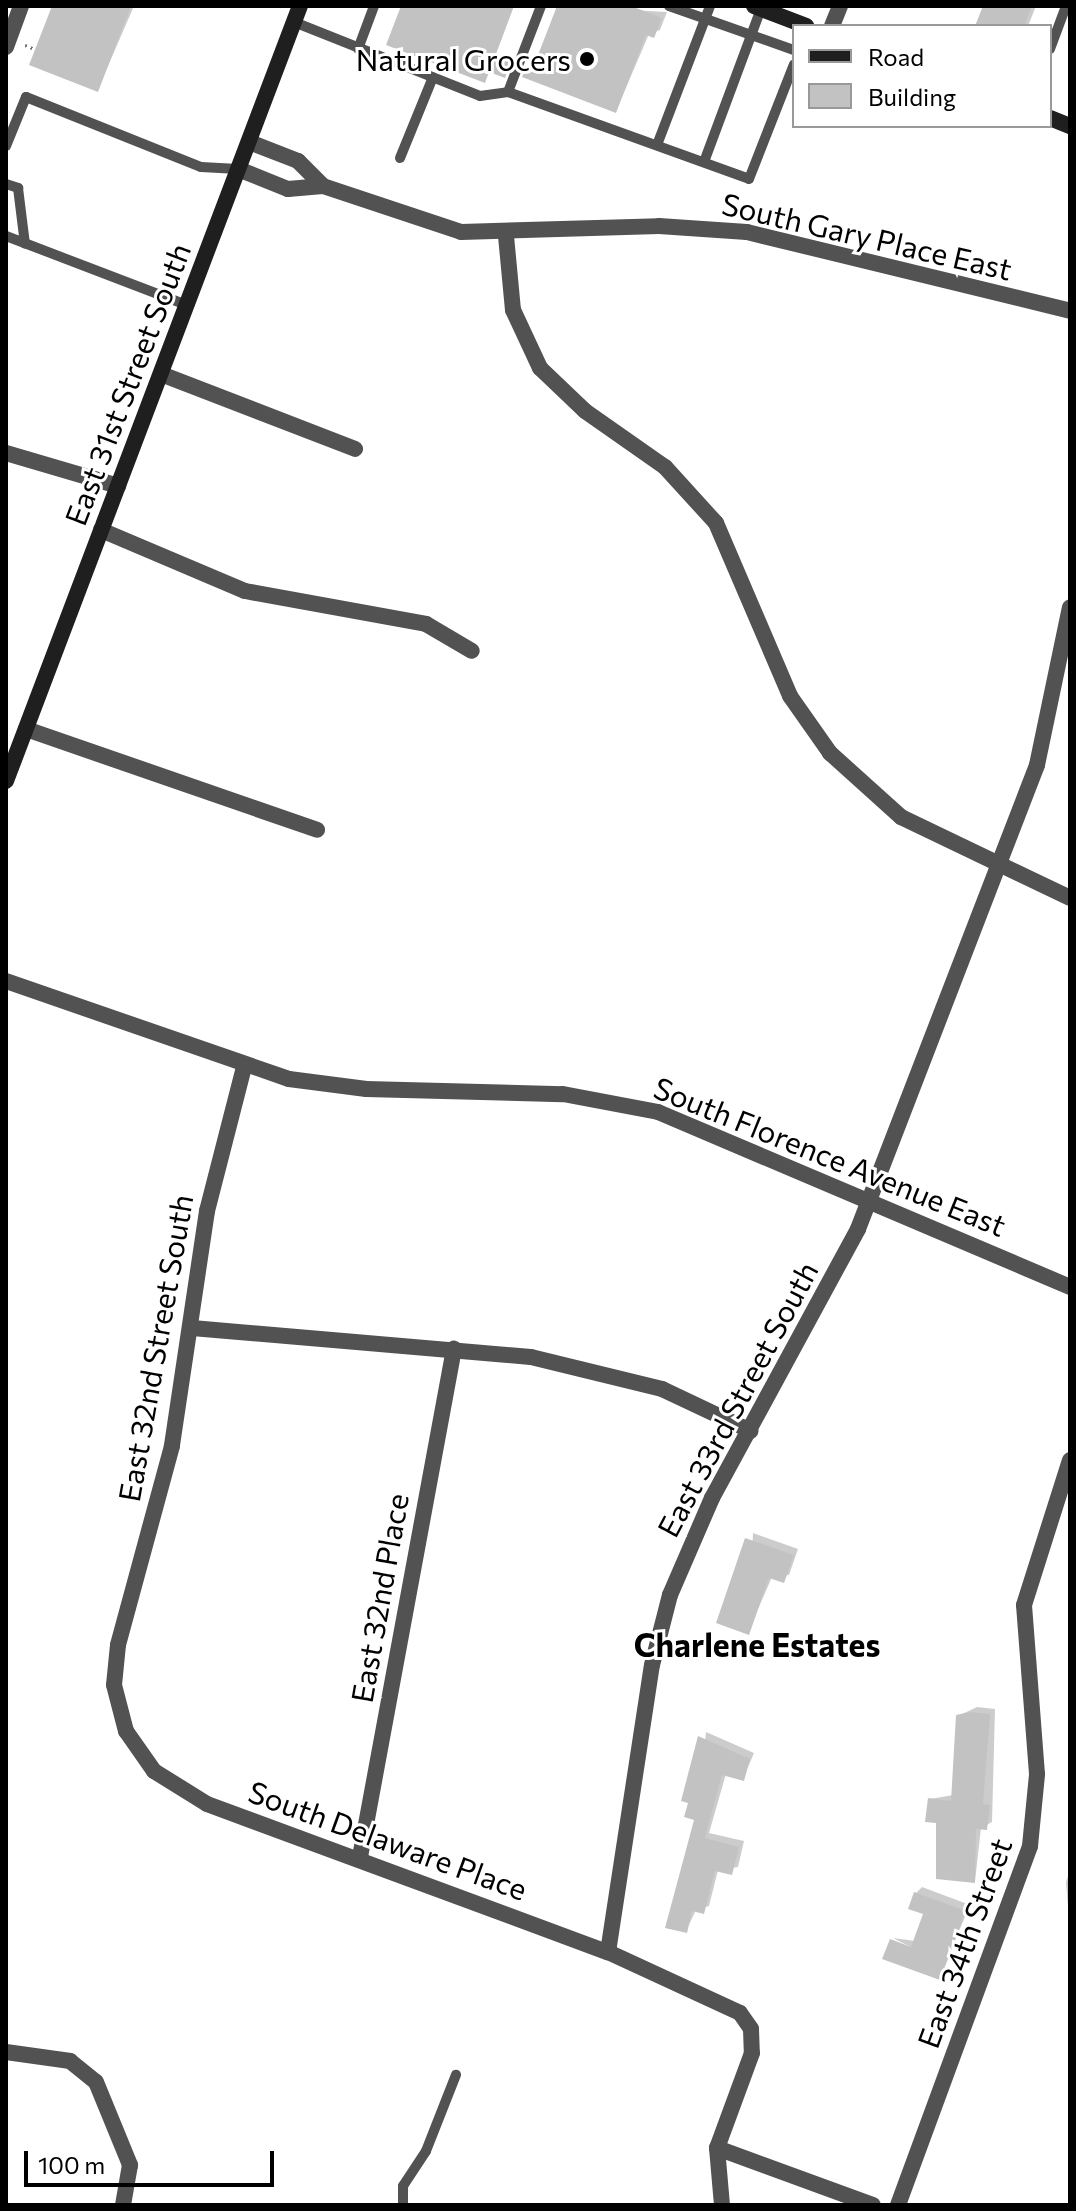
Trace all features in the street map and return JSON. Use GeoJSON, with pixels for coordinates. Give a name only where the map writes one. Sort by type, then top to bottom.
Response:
{"type":"FeatureCollection","features":[{"type":"Feature","properties":{"kind":"main road"},"geometry":{"type":"LineString","coordinates":[[758,8],[801,24]]}},
{"type":"Feature","properties":{"kind":"main road","name":"East 31st Street South"},"geometry":{"type":"LineString","coordinates":[[6,781],[297,14]]}},
{"type":"Feature","properties":{"kind":"street"},"geometry":{"type":"LineString","coordinates":[[10,41],[21,6]]}},
{"type":"Feature","properties":{"kind":"street","name":"South Gary Place East"},"geometry":{"type":"LineString","coordinates":[[249,142],[298,161],[323,186],[425,224],[506,236],[659,226],[747,232],[1070,311]]}},
{"type":"Feature","properties":{"kind":"street","name":"South Gary Place East"},"geometry":{"type":"LineString","coordinates":[[238,169],[288,189],[323,186]]}},
{"type":"Feature","properties":{"kind":"street"},"geometry":{"type":"LineString","coordinates":[[506,236],[513,310],[540,368],[585,411],[665,467],[716,523],[790,696],[830,753],[901,817],[1070,898]]}},
{"type":"Feature","properties":{"kind":"street"},"geometry":{"type":"LineString","coordinates":[[161,374],[355,449]]}},
{"type":"Feature","properties":{"kind":"street"},"geometry":{"type":"LineString","coordinates":[[6,453],[118,486]]}},
{"type":"Feature","properties":{"kind":"street"},"geometry":{"type":"LineString","coordinates":[[101,530],[245,591],[426,624],[472,651]]}},
{"type":"Feature","properties":{"kind":"street","name":"East 33rd Street South"},"geometry":{"type":"LineString","coordinates":[[608,1952],[661,1625],[688,1549],[871,1197],[999,865],[1052,714],[1070,607]]}},
{"type":"Feature","properties":{"kind":"street"},"geometry":{"type":"LineString","coordinates":[[26,729],[317,830]]}},
{"type":"Feature","properties":{"kind":"street","name":"South Florence Avenue East"},"geometry":{"type":"LineString","coordinates":[[6,981],[244,1067],[366,1089],[610,1100],[699,1126],[871,1197],[1070,1287]]}},
{"type":"Feature","properties":{"kind":"street","name":"East 32nd Street South"},"geometry":{"type":"LineString","coordinates":[[154,1771],[122,1719],[115,1664],[172,1446],[207,1211],[244,1067]]}},
{"type":"Feature","properties":{"kind":"street"},"geometry":{"type":"LineString","coordinates":[[192,1328],[454,1349],[598,1370],[662,1389],[751,1431]]}},
{"type":"Feature","properties":{"kind":"street","name":"East 32nd Place"},"geometry":{"type":"LineString","coordinates":[[360,1857],[454,1349]]}},
{"type":"Feature","properties":{"kind":"street","name":"East 34th Street"},"geometry":{"type":"LineString","coordinates":[[898,2205],[1030,1846],[1037,1774],[1024,1605],[1070,1460]]}},
{"type":"Feature","properties":{"kind":"street","name":"South Delaware Place"},"geometry":{"type":"LineString","coordinates":[[154,1771],[207,1804],[360,1857],[608,1952]]}},
{"type":"Feature","properties":{"kind":"street"},"geometry":{"type":"LineString","coordinates":[[608,1952],[718,1998],[751,2029],[752,2053],[717,2148],[722,2205]]}},
{"type":"Feature","properties":{"kind":"street"},"geometry":{"type":"LineString","coordinates":[[6,2052],[70,2061],[96,2082],[130,2165],[123,2205]]}},
{"type":"Feature","properties":{"kind":"street"},"geometry":{"type":"LineString","coordinates":[[717,2148],[873,2205]]}},
{"type":"Feature","properties":{"kind":"lane"},"geometry":{"type":"LineString","coordinates":[[358,49],[374,6]]}},
{"type":"Feature","properties":{"kind":"lane"},"geometry":{"type":"LineString","coordinates":[[508,92],[541,6]]}},
{"type":"Feature","properties":{"kind":"lane"},"geometry":{"type":"LineString","coordinates":[[669,6],[792,49]]}},
{"type":"Feature","properties":{"kind":"lane"},"geometry":{"type":"LineString","coordinates":[[657,145],[710,6]]}},
{"type":"Feature","properties":{"kind":"lane"},"geometry":{"type":"LineString","coordinates":[[1052,44],[1066,6]]}},
{"type":"Feature","properties":{"kind":"lane"},"geometry":{"type":"LineString","coordinates":[[704,162],[752,34],[758,8]]}},
{"type":"Feature","properties":{"kind":"lane"},"geometry":{"type":"LineString","coordinates":[[297,14],[358,49],[480,96],[508,92],[749,179],[792,69]]}},
{"type":"Feature","properties":{"kind":"lane"},"geometry":{"type":"LineString","coordinates":[[400,158],[433,77]]}},
{"type":"Feature","properties":{"kind":"lane"},"geometry":{"type":"LineString","coordinates":[[6,146],[26,97],[201,167],[238,169]]}},
{"type":"Feature","properties":{"kind":"lane"},"geometry":{"type":"LineString","coordinates":[[6,184],[18,188],[25,244]]}},
{"type":"Feature","properties":{"kind":"lane"},"geometry":{"type":"LineString","coordinates":[[6,236],[187,305]]}},
{"type":"Feature","properties":{"kind":"lane"},"geometry":{"type":"LineString","coordinates":[[403,2205],[403,2186],[426,2151],[456,2075]]}},
{"type":"Feature","properties":{"kind":"path"},"geometry":{"type":"LineString","coordinates":[[10,41],[35,49]]}},
{"type":"Feature","properties":{"kind":"building"},"geometry":{"type":"Polygon","coordinates":[[[52,6],[131,6],[98,92],[29,65],[52,6]]]}},
{"type":"Feature","properties":{"kind":"building"},"geometry":{"type":"Polygon","coordinates":[[[401,6],[514,6],[496,54],[512,60],[505,78],[489,72],[485,83],[386,45],[401,6]]]}},
{"type":"Feature","properties":{"kind":"building","name":"Natural Grocers"},"geometry":{"type":"Polygon","coordinates":[[[557,6],[631,6],[662,18],[654,38],[646,35],[616,113],[522,77],[527,66],[533,68],[557,6]]]}},
{"type":"Feature","properties":{"kind":"building"},"geometry":{"type":"Polygon","coordinates":[[[983,6],[1032,6],[1025,24],[976,24],[983,6]]]}},
{"type":"Feature","properties":{"kind":"building"},"geometry":{"type":"Polygon","coordinates":[[[745,1538],[794,1555],[784,1583],[769,1578],[749,1635],[716,1623],[745,1538]]]}},
{"type":"Feature","properties":{"kind":"building"},"geometry":{"type":"Polygon","coordinates":[[[970,1712],[990,1714],[983,1804],[990,1805],[987,1830],[976,1829],[975,1883],[936,1879],[936,1823],[925,1822],[928,1798],[951,1801],[956,1715],[970,1712]]]}},
{"type":"Feature","properties":{"kind":"building"},"geometry":{"type":"Polygon","coordinates":[[[698,1736],[750,1759],[744,1781],[722,1775],[705,1838],[739,1847],[732,1875],[715,1871],[704,1914],[692,1911],[687,1933],[665,1928],[694,1820],[684,1817],[688,1803],[681,1801],[698,1736]]]}},
{"type":"Feature","properties":{"kind":"building"},"geometry":{"type":"Polygon","coordinates":[[[914,1892],[966,1911],[940,1980],[882,1959],[890,1939],[911,1947],[923,1914],[908,1909],[914,1892]]]}},
{"type":"Feature","properties":{"kind":"place","name":"Natural Grocers"},"geometry":{"type":"Point","coordinates":[587,59]}},
{"type":"Feature","properties":{"kind":"district","name":"Charlene Estates"},"geometry":{"type":"Point","coordinates":[757,1644]}}]}
